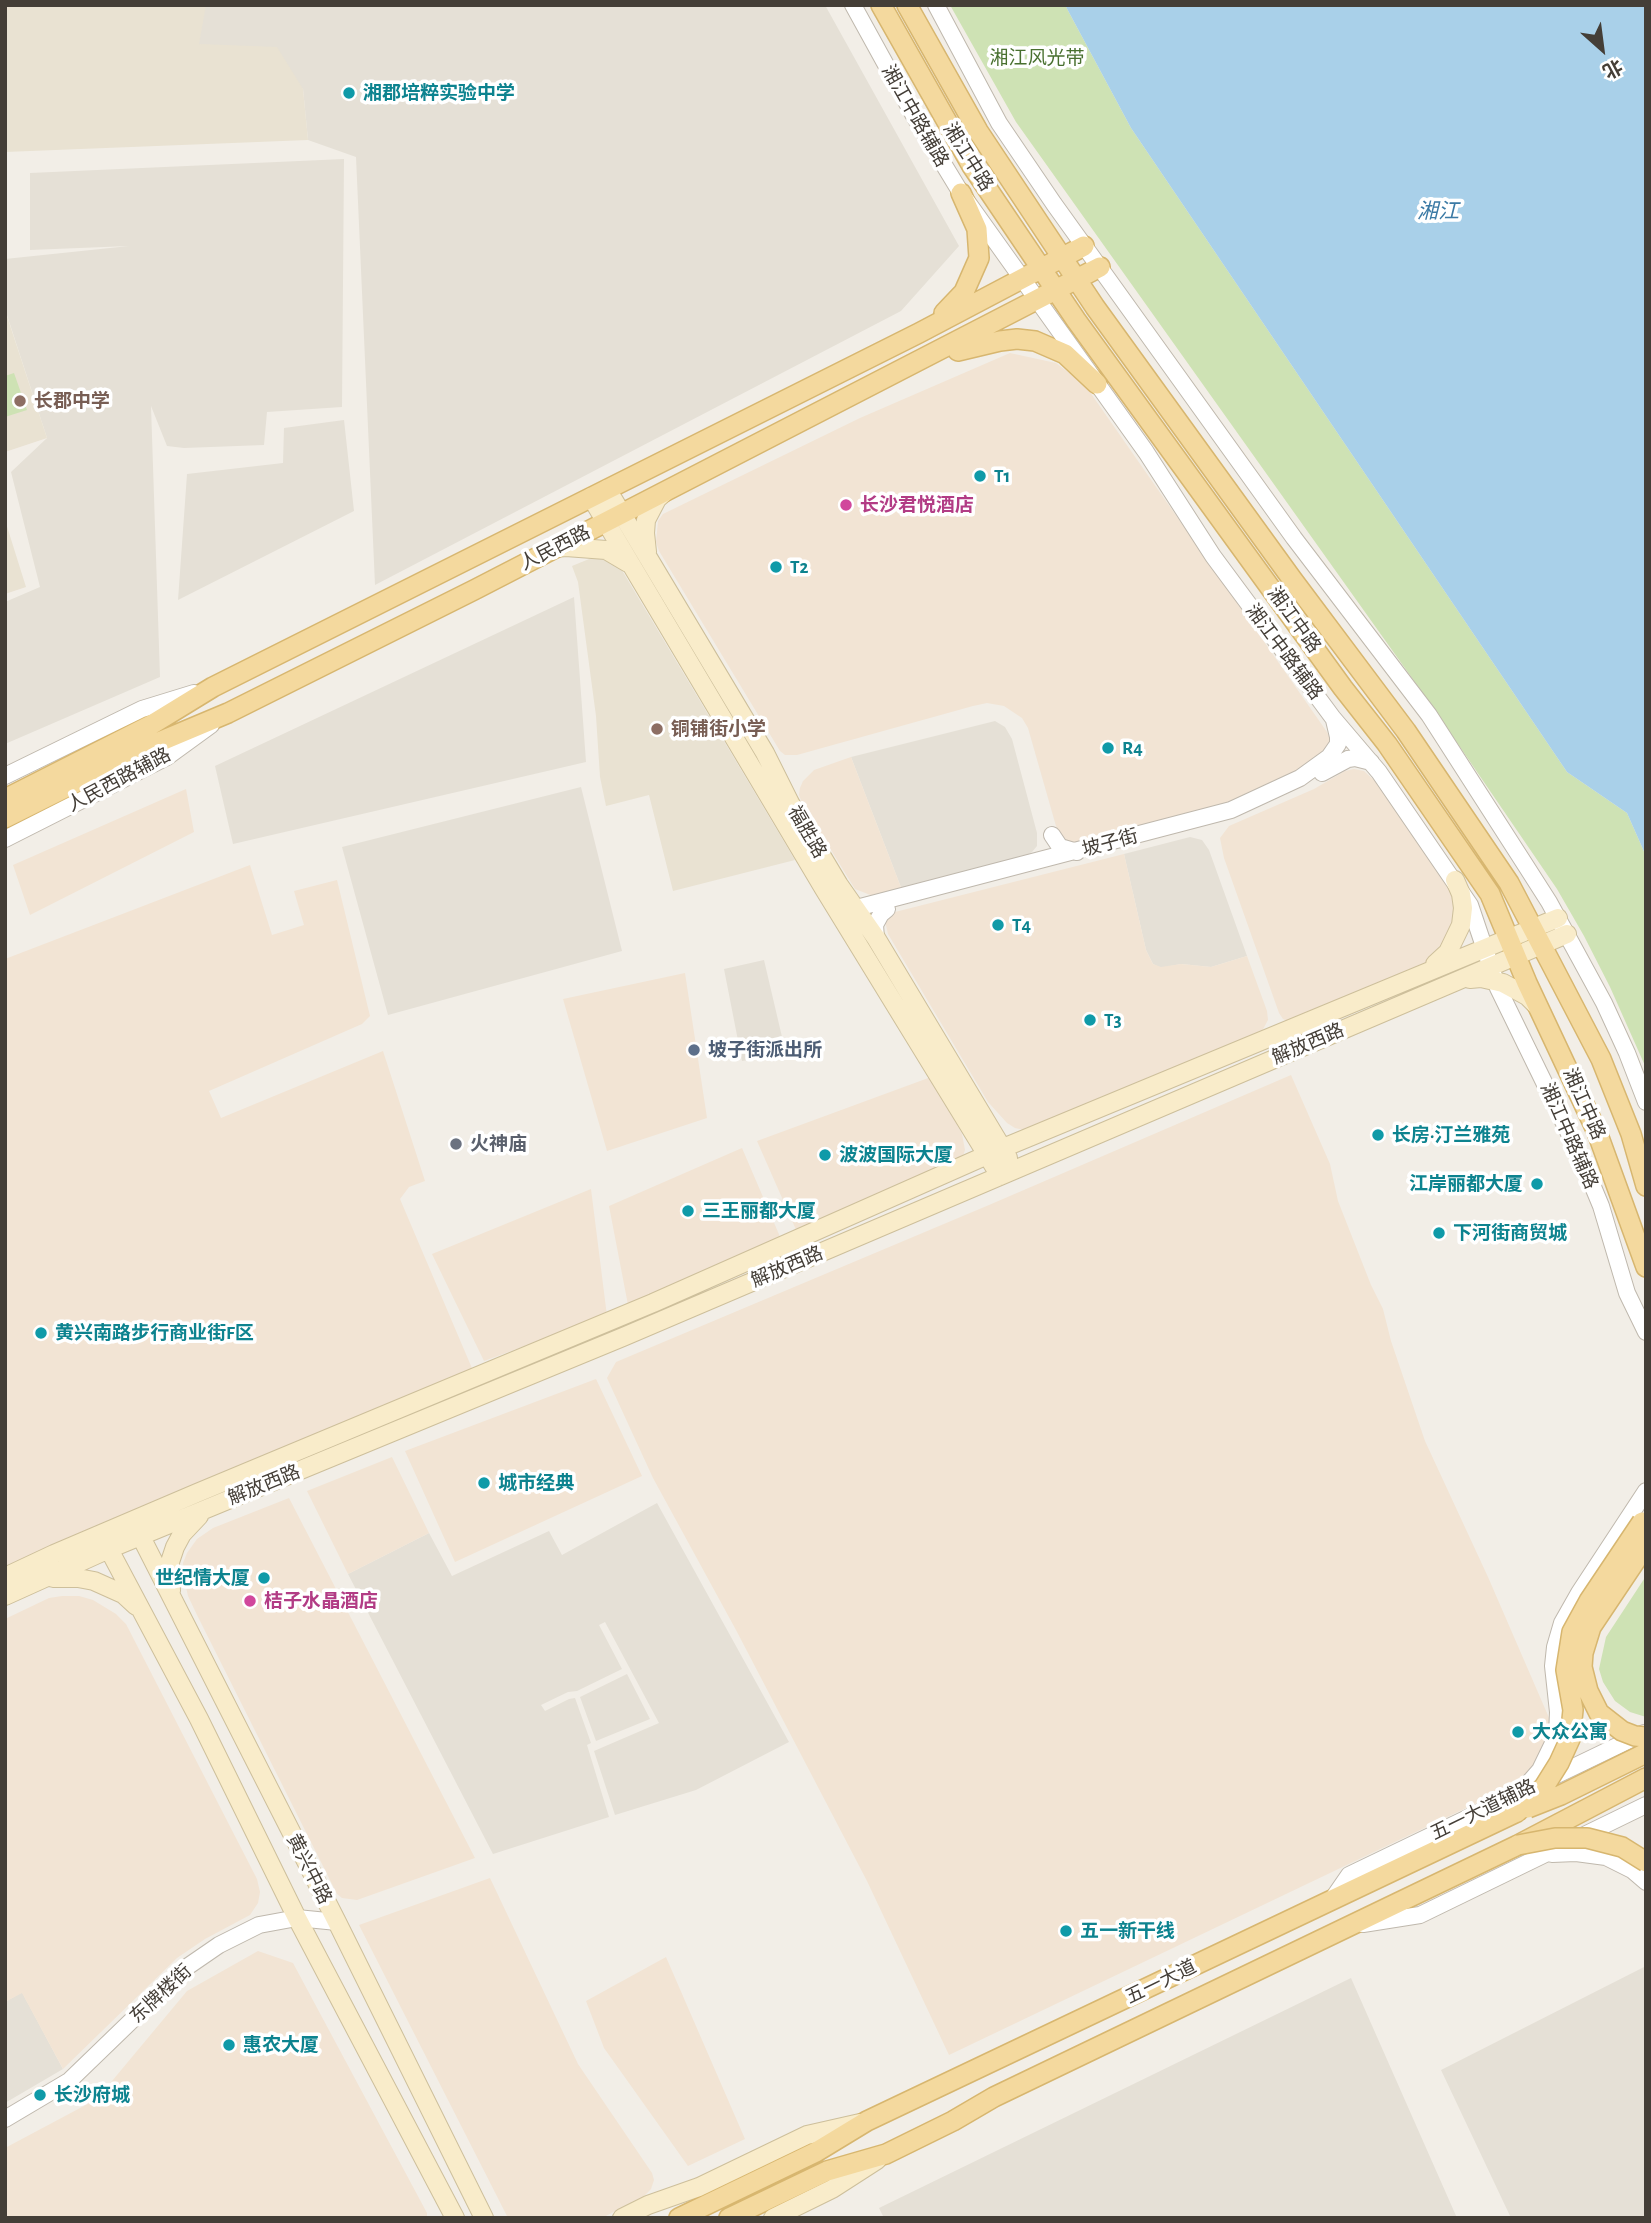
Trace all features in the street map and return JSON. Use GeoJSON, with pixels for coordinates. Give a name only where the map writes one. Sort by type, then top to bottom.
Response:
{"type":"FeatureCollection","features":[{"type":"Feature","properties":{"kind":"main road","name":"湘江中路"},"geometry":{"type":"LineString","coordinates":[[881,5],[956,140],[1056,291],[1343,688],[1387,744],[1490,894],[1597,1132],[1646,1267]]}},
{"type":"Feature","properties":{"kind":"main road","name":"湘江中路"},"geometry":{"type":"LineString","coordinates":[[907,5],[978,131],[1062,258],[1240,509],[1406,731],[1488,850],[1539,936],[1601,1059],[1631,1134],[1646,1186]]}},
{"type":"Feature","properties":{"kind":"main road"},"geometry":{"type":"LineString","coordinates":[[919,333],[954,304],[964,292],[979,258],[977,229],[961,192]]}},
{"type":"Feature","properties":{"kind":"main road","name":"人民西路"},"geometry":{"type":"LineString","coordinates":[[5,799],[152,725],[213,687],[919,333],[1084,246]]}},
{"type":"Feature","properties":{"kind":"main road","name":"人民西路"},"geometry":{"type":"LineString","coordinates":[[5,818],[147,747],[228,713],[665,492],[1100,267]]}},
{"type":"Feature","properties":{"kind":"main road"},"geometry":{"type":"LineString","coordinates":[[901,370],[966,348],[1017,339],[1035,341],[1065,354],[1097,384]]}},
{"type":"Feature","properties":{"kind":"main road"},"geometry":{"type":"LineString","coordinates":[[555,548],[606,550],[641,563],[646,520],[657,499],[665,492]]}},
{"type":"Feature","properties":{"kind":"main road","name":"福胜路"},"geometry":{"type":"LineString","coordinates":[[599,493],[876,938],[978,1123]]}},
{"type":"Feature","properties":{"kind":"main road","name":"福胜路"},"geometry":{"type":"LineString","coordinates":[[641,563],[765,753],[790,803],[843,891],[860,912],[1008,1173]]}},
{"type":"Feature","properties":{"kind":"main road"},"geometry":{"type":"LineString","coordinates":[[1424,972],[1448,952],[1461,925],[1463,908],[1455,880]]}},
{"type":"Feature","properties":{"kind":"main road","name":"解放西路"},"geometry":{"type":"LineString","coordinates":[[1539,936],[1558,918]]}},
{"type":"Feature","properties":{"kind":"main road","name":"解放西路"},"geometry":{"type":"LineString","coordinates":[[5,1577],[105,1542],[995,1151],[1424,972],[1485,947],[1512,946],[1539,936],[1567,934]]}},
{"type":"Feature","properties":{"kind":"main road","name":"解放西路"},"geometry":{"type":"LineString","coordinates":[[137,1528],[208,1508],[623,1337],[1457,982],[1493,973],[1512,946]]}},
{"type":"Feature","properties":{"kind":"main road"},"geometry":{"type":"LineString","coordinates":[[1493,973],[1527,996],[1539,1008]]}},
{"type":"Feature","properties":{"kind":"main road"},"geometry":{"type":"LineString","coordinates":[[962,1166],[974,1150],[978,1123],[1016,1134],[1042,1132]]}},
{"type":"Feature","properties":{"kind":"main road"},"geometry":{"type":"LineString","coordinates":[[173,1601],[169,1575],[176,1547],[192,1522],[208,1508]]}},
{"type":"Feature","properties":{"kind":"main road"},"geometry":{"type":"LineString","coordinates":[[1517,1812],[1544,1787],[1570,1739],[1573,1710],[1566,1663],[1572,1632],[1589,1601],[1644,1519]]}},
{"type":"Feature","properties":{"kind":"main road","name":"黄兴中路"},"geometry":{"type":"LineString","coordinates":[[137,1528],[484,2218]]}},
{"type":"Feature","properties":{"kind":"main road","name":"解放西路"},"geometry":{"type":"LineString","coordinates":[[5,1596],[105,1542]]}},
{"type":"Feature","properties":{"kind":"main road","name":"黄兴中路"},"geometry":{"type":"LineString","coordinates":[[105,1542],[199,1719],[297,1918],[455,2218]]}},
{"type":"Feature","properties":{"kind":"main road"},"geometry":{"type":"LineString","coordinates":[[1646,1545],[1591,1627],[1582,1667],[1588,1691],[1599,1713],[1622,1731],[1635,1736],[1646,1735]]}},
{"type":"Feature","properties":{"kind":"main road"},"geometry":{"type":"LineString","coordinates":[[35,1582],[63,1577],[94,1581],[122,1594],[143,1614]]}},
{"type":"Feature","properties":{"kind":"main road","name":"五一大道"},"geometry":{"type":"LineString","coordinates":[[679,2218],[816,2152],[867,2121],[1646,1753]]}},
{"type":"Feature","properties":{"kind":"main road","name":"五一大道"},"geometry":{"type":"LineString","coordinates":[[773,2218],[832,2189],[886,2154],[953,2121],[993,2097],[1518,1845],[1646,1778]]}},
{"type":"Feature","properties":{"kind":"main road"},"geometry":{"type":"LineString","coordinates":[[1518,1845],[1555,1838],[1587,1838],[1622,1847],[1646,1862]]}},
{"type":"Feature","properties":{"kind":"main road"},"geometry":{"type":"LineString","coordinates":[[622,2218],[648,2205],[699,2187],[807,2135],[867,2121]]}},
{"type":"Feature","properties":{"kind":"main road","name":"五一大道"},"geometry":{"type":"LineString","coordinates":[[729,2218],[827,2171],[886,2154]]}},
{"type":"Feature","properties":{"kind":"street","name":"湘江中路辅路"},"geometry":{"type":"LineString","coordinates":[[853,5],[912,114],[961,192],[1146,452],[1213,556],[1333,718],[1371,762],[1470,905],[1493,973],[1601,1206],[1627,1293],[1646,1332]]}},
{"type":"Feature","properties":{"kind":"street"},"geometry":{"type":"LineString","coordinates":[[936,5],[999,123],[1084,246],[1294,538],[1429,715],[1567,934],[1604,1003],[1646,1102]]}},
{"type":"Feature","properties":{"kind":"street"},"geometry":{"type":"LineString","coordinates":[[5,776],[142,709],[213,687]]}},
{"type":"Feature","properties":{"kind":"street","name":"人民西路辅路"},"geometry":{"type":"LineString","coordinates":[[5,839],[167,757],[228,713]]}},
{"type":"Feature","properties":{"kind":"street","name":"坡子街"},"geometry":{"type":"LineString","coordinates":[[860,912],[1231,810],[1300,778],[1334,752],[1338,737],[1333,718]]}},
{"type":"Feature","properties":{"kind":"street","name":"坡子街"},"geometry":{"type":"LineString","coordinates":[[860,912],[1215,824],[1278,799],[1342,761],[1355,758],[1371,762]]}},
{"type":"Feature","properties":{"kind":"street"},"geometry":{"type":"LineString","coordinates":[[1031,863],[1042,852],[1048,836],[1060,847],[1077,852]]}},
{"type":"Feature","properties":{"kind":"street"},"geometry":{"type":"LineString","coordinates":[[860,912],[881,914],[875,925],[876,938]]}},
{"type":"Feature","properties":{"kind":"street"},"geometry":{"type":"LineString","coordinates":[[1519,1792],[1540,1770],[1557,1735],[1558,1712],[1553,1666],[1555,1647],[1563,1623],[1579,1593],[1646,1491]]}},
{"type":"Feature","properties":{"kind":"street","name":"五一大道辅路"},"geometry":{"type":"LineString","coordinates":[[1331,1900],[1349,1875],[1519,1792],[1646,1735]]}},
{"type":"Feature","properties":{"kind":"street"},"geometry":{"type":"LineString","coordinates":[[1347,1927],[1420,1915],[1646,1804]]}},
{"type":"Feature","properties":{"kind":"street"},"geometry":{"type":"LineString","coordinates":[[1543,1855],[1576,1853],[1606,1857],[1621,1863],[1646,1882]]}},
{"type":"Feature","properties":{"kind":"street","name":"东牌楼街"},"geometry":{"type":"LineString","coordinates":[[5,2119],[69,2081],[165,1988],[204,1955],[259,1925],[297,1918],[337,1922]]}},
{"type":"Feature","properties":{"kind":"shaded area"},"geometry":{"type":"Polygon","coordinates":[[[5,5],[206,5],[199,44],[277,47],[303,89],[308,140],[5,152],[5,5]]]}},
{"type":"Feature","properties":{"kind":"shaded area"},"geometry":{"type":"Polygon","coordinates":[[[196,5],[825,5],[959,246],[901,311],[375,585],[356,157],[308,140],[303,89],[199,44],[196,5]]]}},
{"type":"Feature","properties":{"kind":"shaded area"},"geometry":{"type":"Polygon","coordinates":[[[344,159],[342,407],[267,412],[264,445],[184,448],[167,446],[151,406],[160,677],[5,744],[5,602],[40,587],[11,472],[47,438],[5,309],[5,259],[129,246],[30,250],[30,173],[344,159]]]}},
{"type":"Feature","properties":{"kind":"shaded area","name":"长郡中学"},"geometry":{"type":"Polygon","coordinates":[[[5,310],[47,438],[5,452],[5,310]]]}},
{"type":"Feature","properties":{"kind":"shaded area"},"geometry":{"type":"Polygon","coordinates":[[[1010,353],[1056,363],[1085,385],[1327,732],[1330,738],[1328,751],[1286,778],[1221,807],[1073,843],[1065,840],[1056,826],[1028,728],[1022,718],[1004,706],[987,703],[973,706],[797,755],[785,755],[780,751],[659,551],[656,542],[658,521],[663,514],[860,418],[1010,353]]]}},
{"type":"Feature","properties":{"kind":"shaded area"},"geometry":{"type":"Polygon","coordinates":[[[344,420],[354,511],[178,600],[187,474],[283,463],[284,428],[344,420]]]}},
{"type":"Feature","properties":{"kind":"shaded area"},"geometry":{"type":"Polygon","coordinates":[[[5,520],[26,587],[5,594],[5,520]]]}},
{"type":"Feature","properties":{"kind":"shaded area","name":"铜铺街小学"},"geometry":{"type":"Polygon","coordinates":[[[594,557],[617,565],[623,572],[795,860],[673,891],[649,795],[606,806],[600,777],[596,716],[578,582],[572,566],[594,557]]]}},
{"type":"Feature","properties":{"kind":"shaded area"},"geometry":{"type":"Polygon","coordinates":[[[574,597],[586,762],[233,844],[215,766],[574,597]]]}},
{"type":"Feature","properties":{"kind":"shaded area"},"geometry":{"type":"Polygon","coordinates":[[[995,721],[1005,727],[1012,739],[1037,833],[1037,846],[1024,857],[902,890],[851,757],[995,721]]]}},
{"type":"Feature","properties":{"kind":"shaded area"},"geometry":{"type":"Polygon","coordinates":[[[851,757],[902,890],[873,896],[855,889],[802,803],[800,788],[814,770],[851,757]]]}},
{"type":"Feature","properties":{"kind":"shaded area"},"geometry":{"type":"Polygon","coordinates":[[[1354,769],[1364,771],[1377,783],[1443,878],[1451,893],[1453,923],[1444,948],[1428,964],[1288,1021],[1279,1013],[1224,858],[1220,838],[1229,826],[1354,769]]]}},
{"type":"Feature","properties":{"kind":"shaded area"},"geometry":{"type":"Polygon","coordinates":[[[581,787],[622,951],[388,1015],[342,847],[581,787]]]}},
{"type":"Feature","properties":{"kind":"shaded area"},"geometry":{"type":"Polygon","coordinates":[[[186,789],[194,832],[30,915],[13,865],[186,789]]]}},
{"type":"Feature","properties":{"kind":"shaded area"},"geometry":{"type":"Polygon","coordinates":[[[1190,837],[1202,840],[1209,850],[1247,956],[1211,967],[1181,964],[1161,968],[1153,964],[1146,950],[1124,854],[1190,837]]]}},
{"type":"Feature","properties":{"kind":"shaded area"},"geometry":{"type":"Polygon","coordinates":[[[1124,854],[1146,950],[1153,964],[1161,967],[1181,964],[1211,967],[1247,956],[1268,1020],[1261,1033],[1024,1130],[1015,1128],[988,1102],[888,934],[885,921],[890,913],[1124,854]]]}},
{"type":"Feature","properties":{"kind":"shaded area"},"geometry":{"type":"Polygon","coordinates":[[[250,865],[272,935],[304,925],[294,891],[337,880],[370,1016],[362,1024],[209,1091],[221,1118],[383,1051],[425,1181],[409,1187],[400,1199],[474,1373],[5,1571],[5,959],[250,865]]]}},
{"type":"Feature","properties":{"kind":"shaded area"},"geometry":{"type":"Polygon","coordinates":[[[764,960],[786,1054],[742,1061],[724,969],[764,960]]]}},
{"type":"Feature","properties":{"kind":"shaded area"},"geometry":{"type":"Polygon","coordinates":[[[685,973],[707,1118],[607,1151],[563,999],[685,973]]]}},
{"type":"Feature","properties":{"kind":"shaded area"},"geometry":{"type":"Polygon","coordinates":[[[1291,1075],[1330,1164],[1338,1201],[1383,1309],[1425,1441],[1553,1727],[1534,1766],[1510,1787],[949,2055],[867,1881],[653,1478],[607,1378],[616,1362],[1291,1075]]]}},
{"type":"Feature","properties":{"kind":"shaded area"},"geometry":{"type":"Polygon","coordinates":[[[931,1077],[962,1134],[965,1150],[963,1156],[797,1232],[757,1141],[931,1077]]]}},
{"type":"Feature","properties":{"kind":"shaded area"},"geometry":{"type":"Polygon","coordinates":[[[742,1148],[781,1239],[628,1305],[609,1206],[742,1148]]]}},
{"type":"Feature","properties":{"kind":"shaded area"},"geometry":{"type":"Polygon","coordinates":[[[591,1189],[607,1316],[484,1361],[432,1254],[591,1189]]]}},
{"type":"Feature","properties":{"kind":"shaded area"},"geometry":{"type":"Polygon","coordinates":[[[596,1379],[642,1476],[455,1562],[405,1451],[596,1379]]]}},
{"type":"Feature","properties":{"kind":"shaded area"},"geometry":{"type":"Polygon","coordinates":[[[392,1457],[429,1533],[348,1574],[307,1491],[392,1457]]]}},
{"type":"Feature","properties":{"kind":"shaded area"},"geometry":{"type":"Polygon","coordinates":[[[289,1498],[475,1858],[357,1900],[342,1898],[337,1894],[197,1615],[188,1596],[184,1578],[183,1563],[197,1539],[213,1528],[289,1498]]]}},
{"type":"Feature","properties":{"kind":"shaded area"},"geometry":{"type":"Polygon","coordinates":[[[657,1503],[789,1742],[696,1790],[615,1815],[594,1751],[659,1723],[605,1622],[599,1625],[622,1669],[541,1705],[545,1711],[575,1698],[591,1743],[587,1745],[609,1817],[493,1854],[348,1574],[429,1533],[452,1576],[549,1531],[562,1555],[657,1503]]]}},
{"type":"Feature","properties":{"kind":"shaded area"},"geometry":{"type":"Polygon","coordinates":[[[79,1596],[93,1600],[116,1614],[126,1624],[257,1879],[260,1892],[258,1903],[250,1915],[205,1939],[177,1958],[63,2069],[22,1993],[5,2002],[5,1619],[49,1598],[79,1596]]]}},
{"type":"Feature","properties":{"kind":"shaded area"},"geometry":{"type":"Polygon","coordinates":[[[627,1674],[650,1719],[596,1741],[580,1697],[627,1674]]]}},
{"type":"Feature","properties":{"kind":"shaded area"},"geometry":{"type":"Polygon","coordinates":[[[490,1878],[578,2064],[652,2173],[654,2180],[651,2189],[644,2196],[602,2218],[508,2218],[359,1925],[490,1878]]]}},
{"type":"Feature","properties":{"kind":"shaded area"},"geometry":{"type":"Polygon","coordinates":[[[258,1951],[293,1963],[427,2213],[427,2218],[5,2218],[5,2148],[97,2099],[187,1991],[258,1951]]]}},
{"type":"Feature","properties":{"kind":"shaded area"},"geometry":{"type":"Polygon","coordinates":[[[666,1957],[745,2139],[688,2166],[604,2048],[586,2001],[666,1957]]]}},
{"type":"Feature","properties":{"kind":"shaded area"},"geometry":{"type":"Polygon","coordinates":[[[1646,1966],[1646,2218],[1511,2218],[1441,2070],[1646,1966]]]}},
{"type":"Feature","properties":{"kind":"shaded area"},"geometry":{"type":"Polygon","coordinates":[[[1351,1978],[1457,2218],[884,2218],[879,2208],[1351,1978]]]}},
{"type":"Feature","properties":{"kind":"shaded area"},"geometry":{"type":"Polygon","coordinates":[[[22,1992],[63,2069],[5,2103],[5,2002],[22,1992]]]}},
{"type":"Feature","properties":{"kind":"green space","name":"湘江风光带"},"geometry":{"type":"Polygon","coordinates":[[[950,5],[1065,5],[1131,128],[1567,772],[1627,813],[1646,856],[1646,1068],[1610,987],[1557,889],[1434,709],[1016,122],[950,5]]]}},
{"type":"Feature","properties":{"kind":"green space"},"geometry":{"type":"Polygon","coordinates":[[[14,373],[27,410],[5,417],[5,376],[14,373]]]}},
{"type":"Feature","properties":{"kind":"green space"},"geometry":{"type":"Polygon","coordinates":[[[1646,1576],[1646,1717],[1630,1712],[1615,1701],[1603,1682],[1599,1669],[1606,1637],[1646,1576]]]}},
{"type":"Feature","properties":{"kind":"water","name":"湘江"},"geometry":{"type":"Polygon","coordinates":[[[1065,5],[1646,5],[1646,856],[1627,813],[1567,772],[1131,128],[1065,5]]]}},
{"type":"Feature","properties":{"kind":"place","name":"湘郡培粹实验中学"},"geometry":{"type":"Point","coordinates":[349,93]}},
{"type":"Feature","properties":{"kind":"place","name":"长郡中学"},"geometry":{"type":"Point","coordinates":[20,401]}},
{"type":"Feature","properties":{"kind":"place","name":"T1"},"geometry":{"type":"Point","coordinates":[980,476]}},
{"type":"Feature","properties":{"kind":"place","name":"长沙君悦酒店"},"geometry":{"type":"Point","coordinates":[846,505]}},
{"type":"Feature","properties":{"kind":"place","name":"T2"},"geometry":{"type":"Point","coordinates":[776,567]}},
{"type":"Feature","properties":{"kind":"place","name":"铜铺街小学"},"geometry":{"type":"Point","coordinates":[657,729]}},
{"type":"Feature","properties":{"kind":"place","name":"R4"},"geometry":{"type":"Point","coordinates":[1108,748]}},
{"type":"Feature","properties":{"kind":"place","name":"T4"},"geometry":{"type":"Point","coordinates":[998,925]}},
{"type":"Feature","properties":{"kind":"place","name":"T3"},"geometry":{"type":"Point","coordinates":[1090,1020]}},
{"type":"Feature","properties":{"kind":"place","name":"坡子街派出所"},"geometry":{"type":"Point","coordinates":[694,1050]}},
{"type":"Feature","properties":{"kind":"place","name":"长房·汀兰雅苑"},"geometry":{"type":"Point","coordinates":[1378,1135]}},
{"type":"Feature","properties":{"kind":"place","name":"火神庙"},"geometry":{"type":"Point","coordinates":[456,1144]}},
{"type":"Feature","properties":{"kind":"place","name":"波波国际大厦"},"geometry":{"type":"Point","coordinates":[825,1155]}},
{"type":"Feature","properties":{"kind":"place","name":"江岸丽都大厦"},"geometry":{"type":"Point","coordinates":[1537,1184]}},
{"type":"Feature","properties":{"kind":"place","name":"三王丽都大厦"},"geometry":{"type":"Point","coordinates":[688,1211]}},
{"type":"Feature","properties":{"kind":"place","name":"下河街商贸城"},"geometry":{"type":"Point","coordinates":[1439,1233]}},
{"type":"Feature","properties":{"kind":"place","name":"黄兴南路步行商业街F区"},"geometry":{"type":"Point","coordinates":[41,1333]}},
{"type":"Feature","properties":{"kind":"place","name":"城市经典"},"geometry":{"type":"Point","coordinates":[484,1483]}},
{"type":"Feature","properties":{"kind":"place","name":"世纪情大厦"},"geometry":{"type":"Point","coordinates":[264,1578]}},
{"type":"Feature","properties":{"kind":"place","name":"桔子水晶酒店"},"geometry":{"type":"Point","coordinates":[250,1601]}},
{"type":"Feature","properties":{"kind":"place","name":"大众公寓"},"geometry":{"type":"Point","coordinates":[1518,1732]}},
{"type":"Feature","properties":{"kind":"place","name":"五一新干线"},"geometry":{"type":"Point","coordinates":[1066,1931]}},
{"type":"Feature","properties":{"kind":"place","name":"惠农大厦"},"geometry":{"type":"Point","coordinates":[229,2045]}},
{"type":"Feature","properties":{"kind":"place","name":"长沙府城"},"geometry":{"type":"Point","coordinates":[40,2095]}}]}
